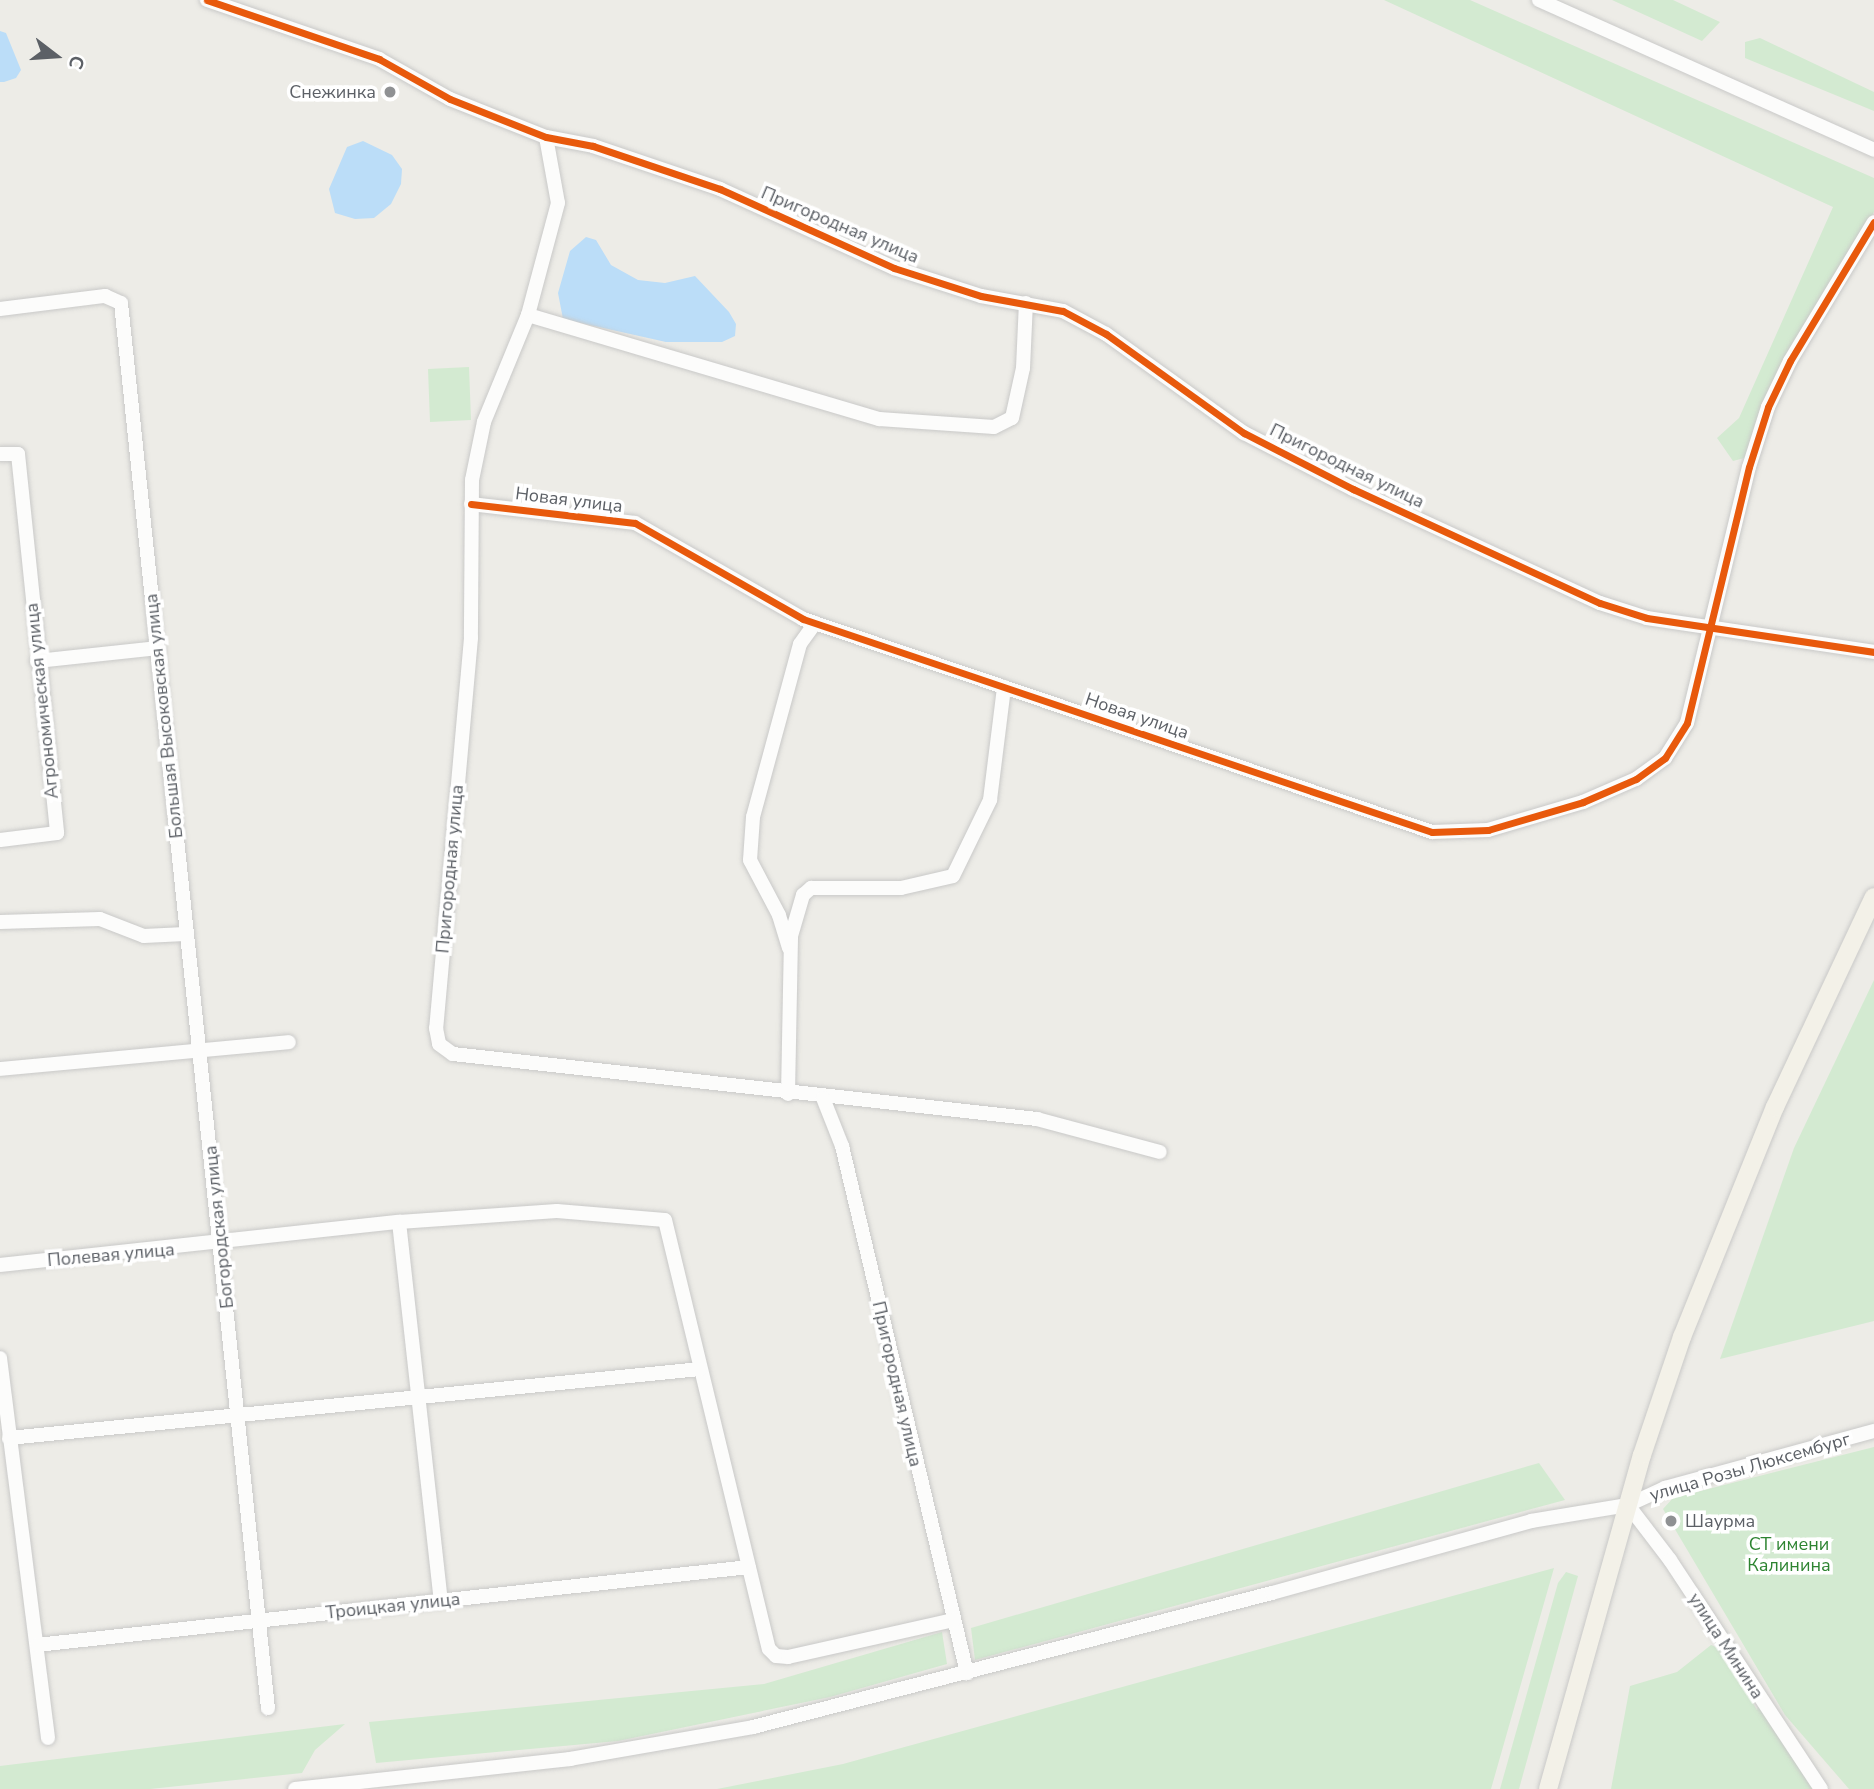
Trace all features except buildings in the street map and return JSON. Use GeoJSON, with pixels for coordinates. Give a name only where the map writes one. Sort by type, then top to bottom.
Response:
{"type":"FeatureCollection","features":[{"type":"Feature","properties":{"kind":"main road"},"geometry":{"type":"LineString","coordinates":[[1548,1789],[1653,1419],[1710,1267],[1776,1107],[1874,897]]}},
{"type":"Feature","properties":{"kind":"street","name":"Пригородная улица"},"geometry":{"type":"LineString","coordinates":[[207,0],[379,59],[450,99],[546,137],[593,146],[720,189],[894,268],[981,296],[1063,311],[1106,334],[1244,433],[1353,489],[1600,603],[1647,618],[1874,652]]}},
{"type":"Feature","properties":{"kind":"street"},"geometry":{"type":"LineString","coordinates":[[1539,0],[1874,150]]}},
{"type":"Feature","properties":{"kind":"street","name":"Пригородная улица"},"geometry":{"type":"LineString","coordinates":[[546,137],[558,203],[528,315],[484,422],[471,504],[471,638],[436,1028],[439,1044],[453,1054],[823,1098],[1037,1119],[1160,1152]]}},
{"type":"Feature","properties":{"kind":"street","name":"Новая улица"},"geometry":{"type":"LineString","coordinates":[[471,504],[635,523],[816,623],[1432,832],[1460,834],[1583,802],[1636,779],[1665,758],[1687,723],[1709,627],[1769,407],[1790,361],[1874,222]]}},
{"type":"Feature","properties":{"kind":"street","name":"Большая Высоковская улица"},"geometry":{"type":"LineString","coordinates":[[0,309],[105,296],[121,303],[185,934]]}},
{"type":"Feature","properties":{"kind":"street"},"geometry":{"type":"LineString","coordinates":[[528,315],[879,419],[994,427],[1012,418],[1023,368],[1026,303]]}},
{"type":"Feature","properties":{"kind":"street","name":"Агрономическая улица"},"geometry":{"type":"LineString","coordinates":[[0,454],[18,454],[37,661],[57,833],[0,840]]}},
{"type":"Feature","properties":{"kind":"street"},"geometry":{"type":"LineString","coordinates":[[791,953],[779,915],[750,860],[753,817],[800,643],[816,623]]}},
{"type":"Feature","properties":{"kind":"street"},"geometry":{"type":"LineString","coordinates":[[37,661],[158,648]]}},
{"type":"Feature","properties":{"kind":"street"},"geometry":{"type":"LineString","coordinates":[[788,1094],[791,953],[803,895],[811,888],[901,888],[953,876],[990,800],[1004,687]]}},
{"type":"Feature","properties":{"kind":"street"},"geometry":{"type":"LineString","coordinates":[[0,922],[100,919],[144,936],[185,934]]}},
{"type":"Feature","properties":{"kind":"street","name":"Богородская улица"},"geometry":{"type":"LineString","coordinates":[[185,934],[200,1047],[268,1708]]}},
{"type":"Feature","properties":{"kind":"street"},"geometry":{"type":"LineString","coordinates":[[0,1069],[200,1047],[289,1042]]}},
{"type":"Feature","properties":{"kind":"street","name":"Пригородная улица"},"geometry":{"type":"LineString","coordinates":[[823,1098],[842,1146],[967,1673]]}},
{"type":"Feature","properties":{"kind":"street"},"geometry":{"type":"LineString","coordinates":[[221,1244],[398,1222],[557,1211],[665,1220],[769,1649],[776,1656],[954,1620]]}},
{"type":"Feature","properties":{"kind":"street"},"geometry":{"type":"LineString","coordinates":[[398,1222],[441,1601]]}},
{"type":"Feature","properties":{"kind":"street","name":"Полевая улица"},"geometry":{"type":"LineString","coordinates":[[0,1265],[221,1244]]}},
{"type":"Feature","properties":{"kind":"street"},"geometry":{"type":"LineString","coordinates":[[0,1358],[48,1738]]}},
{"type":"Feature","properties":{"kind":"street"},"geometry":{"type":"LineString","coordinates":[[9,1438],[700,1369]]}},
{"type":"Feature","properties":{"kind":"street","name":"улица Розы Люксембург"},"geometry":{"type":"LineString","coordinates":[[295,1789],[462,1772],[671,1743],[967,1673],[1531,1521],[1628,1505],[1676,1485],[1874,1431]]}},
{"type":"Feature","properties":{"kind":"street","name":"улица Минина"},"geometry":{"type":"LineString","coordinates":[[1628,1505],[1677,1570],[1821,1789]]}},
{"type":"Feature","properties":{"kind":"street","name":"Троицкая улица"},"geometry":{"type":"LineString","coordinates":[[37,1645],[749,1567]]}},
{"type":"Feature","properties":{"kind":"green space"},"geometry":{"type":"Polygon","coordinates":[[[1384,0],[1470,0],[1874,178],[1874,212],[1776,381],[1748,457],[1733,461],[1717,438],[1739,418],[1833,207],[1384,0]]]}},
{"type":"Feature","properties":{"kind":"green space"},"geometry":{"type":"Polygon","coordinates":[[[1612,0],[1673,0],[1720,22],[1702,41],[1612,0]]]}},
{"type":"Feature","properties":{"kind":"green space"},"geometry":{"type":"Polygon","coordinates":[[[1760,38],[1874,92],[1874,111],[1745,58],[1745,42],[1760,38]]]}},
{"type":"Feature","properties":{"kind":"green space"},"geometry":{"type":"Polygon","coordinates":[[[469,367],[471,420],[430,422],[428,369],[469,367]]]}},
{"type":"Feature","properties":{"kind":"green space"},"geometry":{"type":"Polygon","coordinates":[[[1874,980],[1874,1321],[1720,1359],[1794,1148],[1874,980]]]}},
{"type":"Feature","properties":{"kind":"green space","name":"СТ имени Калинина"},"geometry":{"type":"Polygon","coordinates":[[[1874,1447],[1874,1789],[1849,1789],[1785,1715],[1663,1509],[1673,1498],[1874,1447]]]}},
{"type":"Feature","properties":{"kind":"green space"},"geometry":{"type":"Polygon","coordinates":[[[1539,1463],[1565,1500],[975,1660],[971,1628],[1539,1463]]]}},
{"type":"Feature","properties":{"kind":"green space"},"geometry":{"type":"Polygon","coordinates":[[[1554,1568],[1491,1789],[717,1789],[843,1764],[1554,1568]]]}},
{"type":"Feature","properties":{"kind":"green space"},"geometry":{"type":"Polygon","coordinates":[[[1566,1572],[1578,1576],[1519,1789],[1500,1789],[1558,1583],[1566,1572]]]}},
{"type":"Feature","properties":{"kind":"green space"},"geometry":{"type":"Polygon","coordinates":[[[942,1632],[947,1664],[830,1697],[618,1741],[376,1763],[369,1722],[764,1684],[942,1632]]]}},
{"type":"Feature","properties":{"kind":"green space"},"geometry":{"type":"Polygon","coordinates":[[[1711,1645],[1721,1649],[1757,1710],[1760,1701],[1822,1789],[1611,1789],[1630,1686],[1677,1672],[1711,1645]]]}},
{"type":"Feature","properties":{"kind":"green space"},"geometry":{"type":"Polygon","coordinates":[[[345,1724],[315,1750],[302,1773],[150,1789],[0,1789],[0,1766],[345,1724]]]}},
{"type":"Feature","properties":{"kind":"water"},"geometry":{"type":"Polygon","coordinates":[[[0,31],[6,33],[21,70],[16,78],[4,82],[0,82],[0,31]]]}},
{"type":"Feature","properties":{"kind":"water"},"geometry":{"type":"Polygon","coordinates":[[[363,141],[392,155],[402,169],[401,184],[391,204],[374,218],[355,219],[335,213],[329,189],[347,147],[363,141]]]}},
{"type":"Feature","properties":{"kind":"water"},"geometry":{"type":"Polygon","coordinates":[[[586,237],[596,240],[611,265],[638,280],[665,283],[695,276],[729,312],[736,324],[735,336],[722,342],[666,342],[563,319],[558,293],[570,251],[586,237]]]}},
{"type":"Feature","properties":{"kind":"cycle path"},"geometry":{"type":"LineString","coordinates":[[207,0],[379,59],[450,99],[546,137],[593,146],[720,189],[894,268],[981,296],[1063,311],[1106,334],[1244,433],[1353,489],[1600,603],[1647,618],[1874,652]]}},
{"type":"Feature","properties":{"kind":"cycle path"},"geometry":{"type":"LineString","coordinates":[[471,504],[635,523],[803,619],[1432,832],[1488,830],[1583,802],[1636,779],[1665,758],[1687,723],[1749,467],[1768,407],[1790,361],[1874,222]]}},
{"type":"Feature","properties":{"kind":"place","name":"Снежинка"},"geometry":{"type":"Point","coordinates":[390,92]}},
{"type":"Feature","properties":{"kind":"place","name":"Шаурма"},"geometry":{"type":"Point","coordinates":[1671,1521]}}]}
